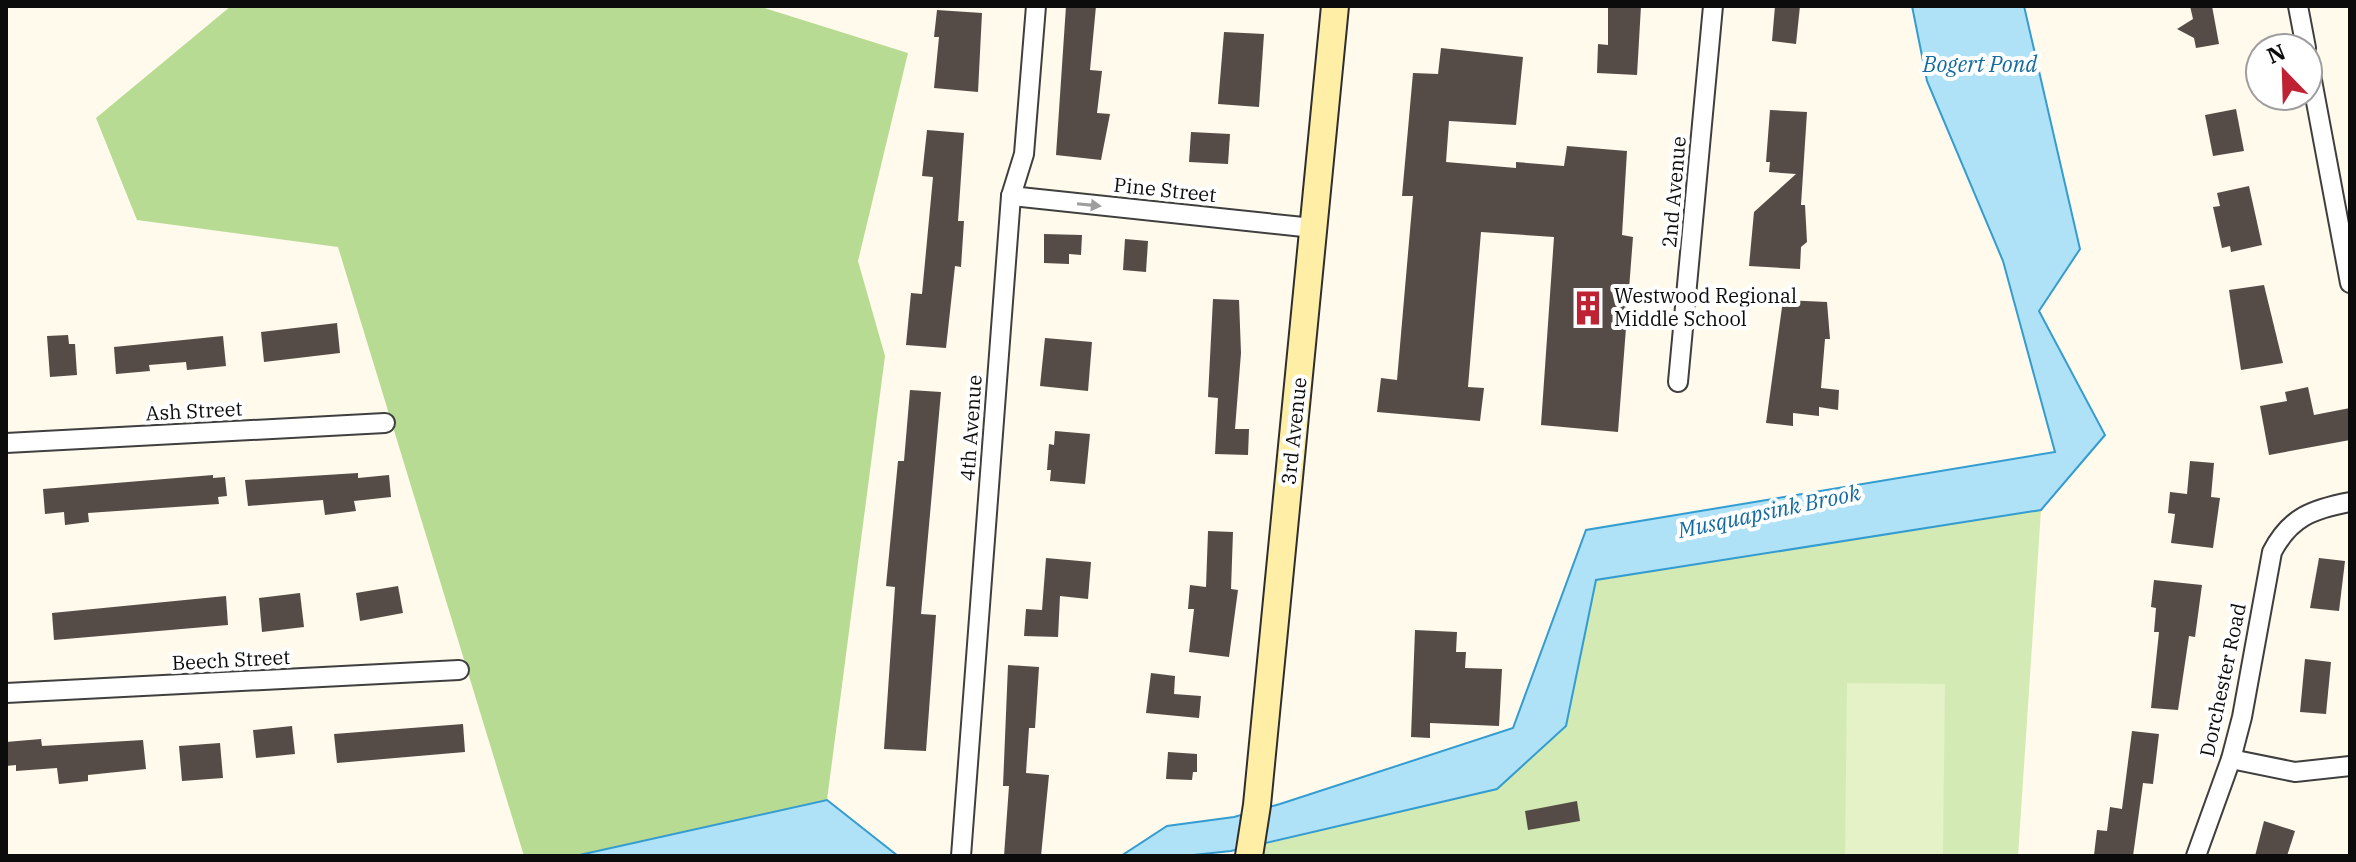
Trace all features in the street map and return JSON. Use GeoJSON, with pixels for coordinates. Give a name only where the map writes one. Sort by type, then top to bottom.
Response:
{"type":"FeatureCollection","features":[{"type":"Feature","properties":{"kind":"main road","name":"3rd Avenue"},"geometry":{"type":"LineString","coordinates":[[1250,852],[1335,6]]}},
{"type":"Feature","properties":{"kind":"street","name":"4th Avenue"},"geometry":{"type":"LineString","coordinates":[[961,856],[1011,196],[1024,154],[1036,6]]}},
{"type":"Feature","properties":{"kind":"street","name":"2nd Avenue"},"geometry":{"type":"LineString","coordinates":[[1678,382],[1713,6]]}},
{"type":"Feature","properties":{"kind":"street"},"geometry":{"type":"LineString","coordinates":[[2298,6],[2303,32]]}},
{"type":"Feature","properties":{"kind":"street"},"geometry":{"type":"LineString","coordinates":[[2320,112],[2343,210],[2350,283]]}},
{"type":"Feature","properties":{"kind":"street","name":"Pine Street"},"geometry":{"type":"LineString","coordinates":[[1011,196],[1313,228]]}},
{"type":"Feature","properties":{"kind":"street","name":"Ash Street"},"geometry":{"type":"LineString","coordinates":[[6,443],[385,423]]}},
{"type":"Feature","properties":{"kind":"street","name":"Dorchester Road"},"geometry":{"type":"LineString","coordinates":[[2196,856],[2231,759],[2272,552],[2281,533],[2298,517],[2314,509],[2350,502]]}},
{"type":"Feature","properties":{"kind":"street","name":"Beech Street"},"geometry":{"type":"LineString","coordinates":[[6,693],[459,670]]}},
{"type":"Feature","properties":{"kind":"street"},"geometry":{"type":"LineString","coordinates":[[2231,759],[2295,772],[2350,766]]}},
{"type":"Feature","properties":{"kind":"green space"},"geometry":{"type":"Polygon","coordinates":[[[231,6],[758,6],[908,53],[858,261],[885,356],[827,800],[575,856],[524,856],[338,247],[137,220],[96,118],[231,6]]]}},
{"type":"Feature","properties":{"kind":"green space"},"geometry":{"type":"Polygon","coordinates":[[[2041,510],[2018,856],[1249,856],[1251,848],[1305,834],[1566,726],[1596,580],[2041,510]]]}},
{"type":"Feature","properties":{"kind":"green space"},"geometry":{"type":"Polygon","coordinates":[[[1847,683],[1945,684],[1943,856],[1845,856],[1847,683]]]}},
{"type":"Feature","properties":{"kind":"water","name":"Bogert Pond"},"geometry":{"type":"Polygon","coordinates":[[[1912,6],[2024,6],[2080,249],[2039,311],[2105,435],[2041,510],[1596,580],[1566,726],[1497,789],[1231,851],[1184,856],[1121,856],[1167,826],[1234,817],[1280,804],[1513,728],[1586,530],[2055,452],[2003,261],[1927,81],[1912,6]]]}},
{"type":"Feature","properties":{"kind":"water"},"geometry":{"type":"Polygon","coordinates":[[[827,800],[898,856],[575,856],[827,800]]]}},
{"type":"Feature","properties":{"kind":"building"},"geometry":{"type":"Polygon","coordinates":[[[1066,6],[1096,6],[1090,70],[1102,71],[1097,113],[1110,114],[1101,160],[1056,155],[1066,6]]]}},
{"type":"Feature","properties":{"kind":"building"},"geometry":{"type":"Polygon","coordinates":[[[1608,6],[1641,6],[1637,75],[1597,73],[1598,44],[1608,45],[1608,6]]]}},
{"type":"Feature","properties":{"kind":"building"},"geometry":{"type":"Polygon","coordinates":[[[1775,6],[1800,6],[1796,44],[1772,41],[1775,6]]]}},
{"type":"Feature","properties":{"kind":"building"},"geometry":{"type":"Polygon","coordinates":[[[2190,6],[2212,6],[2219,44],[2196,48],[2194,38],[2177,29],[2193,19],[2190,6]]]}},
{"type":"Feature","properties":{"kind":"building"},"geometry":{"type":"Polygon","coordinates":[[[937,10],[982,13],[978,92],[934,88],[939,37],[934,37],[937,10]]]}},
{"type":"Feature","properties":{"kind":"building"},"geometry":{"type":"Polygon","coordinates":[[[1224,32],[1264,34],[1259,107],[1218,104],[1224,32]]]}},
{"type":"Feature","properties":{"kind":"building","name":"Westwood Regional Middle School"},"geometry":{"type":"Polygon","coordinates":[[[1441,48],[1523,57],[1516,125],[1449,121],[1446,162],[1516,168],[1516,162],[1564,166],[1567,146],[1627,151],[1622,235],[1633,237],[1618,432],[1541,425],[1554,237],[1481,232],[1468,387],[1484,388],[1480,421],[1377,412],[1381,378],[1397,380],[1413,196],[1402,196],[1413,73],[1438,74],[1441,48]]]}},
{"type":"Feature","properties":{"kind":"building"},"geometry":{"type":"Polygon","coordinates":[[[2236,109],[2244,151],[2213,156],[2205,115],[2236,109]]]}},
{"type":"Feature","properties":{"kind":"building"},"geometry":{"type":"Polygon","coordinates":[[[1770,110],[1807,112],[1801,205],[1805,205],[1807,242],[1801,247],[1800,269],[1749,266],[1754,212],[1796,174],[1769,172],[1770,162],[1766,162],[1770,110]]]}},
{"type":"Feature","properties":{"kind":"building"},"geometry":{"type":"Polygon","coordinates":[[[927,130],[964,133],[958,221],[964,221],[961,267],[955,266],[946,348],[906,345],[911,293],[922,294],[933,177],[922,176],[927,130]]]}},
{"type":"Feature","properties":{"kind":"building"},"geometry":{"type":"Polygon","coordinates":[[[1191,132],[1230,134],[1228,164],[1189,162],[1191,132]]]}},
{"type":"Feature","properties":{"kind":"building"},"geometry":{"type":"Polygon","coordinates":[[[2249,186],[2262,245],[2231,252],[2230,246],[2222,248],[2213,207],[2220,206],[2217,193],[2249,186]]]}},
{"type":"Feature","properties":{"kind":"building"},"geometry":{"type":"Polygon","coordinates":[[[1044,234],[1082,235],[1081,255],[1069,254],[1069,264],[1044,263],[1044,234]]]}},
{"type":"Feature","properties":{"kind":"building"},"geometry":{"type":"Polygon","coordinates":[[[1125,239],[1148,241],[1146,272],[1123,270],[1125,239]]]}},
{"type":"Feature","properties":{"kind":"building"},"geometry":{"type":"Polygon","coordinates":[[[2264,285],[2283,363],[2241,370],[2229,290],[2264,285]]]}},
{"type":"Feature","properties":{"kind":"building"},"geometry":{"type":"Polygon","coordinates":[[[1213,299],[1239,300],[1241,353],[1235,429],[1249,429],[1248,455],[1215,454],[1218,398],[1208,397],[1213,299]]]}},
{"type":"Feature","properties":{"kind":"building"},"geometry":{"type":"Polygon","coordinates":[[[1783,300],[1827,302],[1830,339],[1825,339],[1821,388],[1839,390],[1838,410],[1819,407],[1819,416],[1793,413],[1793,426],[1766,423],[1783,300]]]}},
{"type":"Feature","properties":{"kind":"building"},"geometry":{"type":"Polygon","coordinates":[[[337,323],[340,353],[264,362],[261,332],[337,323]]]}},
{"type":"Feature","properties":{"kind":"building"},"geometry":{"type":"Polygon","coordinates":[[[68,335],[69,344],[75,344],[77,375],[50,377],[47,336],[68,335]]]}},
{"type":"Feature","properties":{"kind":"building"},"geometry":{"type":"Polygon","coordinates":[[[223,336],[226,366],[187,370],[186,362],[149,365],[150,371],[116,374],[114,347],[223,336]]]}},
{"type":"Feature","properties":{"kind":"building"},"geometry":{"type":"Polygon","coordinates":[[[1045,338],[1092,342],[1088,391],[1040,386],[1045,338]]]}},
{"type":"Feature","properties":{"kind":"building"},"geometry":{"type":"Polygon","coordinates":[[[2308,387],[2314,415],[2350,408],[2350,440],[2269,455],[2260,406],[2287,401],[2285,392],[2308,387]]]}},
{"type":"Feature","properties":{"kind":"building"},"geometry":{"type":"Polygon","coordinates":[[[910,390],[941,392],[921,614],[936,615],[926,751],[884,749],[895,587],[886,586],[898,461],[904,461],[910,390]]]}},
{"type":"Feature","properties":{"kind":"building"},"geometry":{"type":"Polygon","coordinates":[[[1055,431],[1090,434],[1085,484],[1050,481],[1051,470],[1047,470],[1049,444],[1054,445],[1055,431]]]}},
{"type":"Feature","properties":{"kind":"building"},"geometry":{"type":"Polygon","coordinates":[[[2190,461],[2214,463],[2211,497],[2220,498],[2213,548],[2171,543],[2175,514],[2168,513],[2170,492],[2187,494],[2190,461]]]}},
{"type":"Feature","properties":{"kind":"building"},"geometry":{"type":"Polygon","coordinates":[[[358,473],[358,478],[389,475],[391,497],[354,501],[356,511],[325,515],[323,500],[248,506],[245,480],[358,473]]]}},
{"type":"Feature","properties":{"kind":"building"},"geometry":{"type":"Polygon","coordinates":[[[213,475],[213,478],[225,477],[227,496],[218,497],[219,504],[88,513],[89,522],[65,525],[64,512],[45,514],[43,489],[213,475]]]}},
{"type":"Feature","properties":{"kind":"building"},"geometry":{"type":"Polygon","coordinates":[[[1208,531],[1233,532],[1231,589],[1238,590],[1229,657],[1189,652],[1194,609],[1188,609],[1190,585],[1206,587],[1208,531]]]}},
{"type":"Feature","properties":{"kind":"building"},"geometry":{"type":"Polygon","coordinates":[[[1046,558],[1091,562],[1088,599],[1060,596],[1058,637],[1024,636],[1026,609],[1042,610],[1046,558]]]}},
{"type":"Feature","properties":{"kind":"building"},"geometry":{"type":"Polygon","coordinates":[[[2319,558],[2345,561],[2339,611],[2310,608],[2319,558]]]}},
{"type":"Feature","properties":{"kind":"building"},"geometry":{"type":"Polygon","coordinates":[[[2154,580],[2202,585],[2195,637],[2189,636],[2178,710],[2151,708],[2159,632],[2154,632],[2156,608],[2151,607],[2154,580]]]}},
{"type":"Feature","properties":{"kind":"building"},"geometry":{"type":"Polygon","coordinates":[[[398,586],[403,613],[360,621],[356,593],[398,586]]]}},
{"type":"Feature","properties":{"kind":"building"},"geometry":{"type":"Polygon","coordinates":[[[300,593],[304,627],[262,632],[259,598],[300,593]]]}},
{"type":"Feature","properties":{"kind":"building"},"geometry":{"type":"Polygon","coordinates":[[[226,596],[228,625],[54,640],[52,613],[226,596]]]}},
{"type":"Feature","properties":{"kind":"building"},"geometry":{"type":"Polygon","coordinates":[[[1415,630],[1457,632],[1456,652],[1466,652],[1465,668],[1502,669],[1499,726],[1430,723],[1430,738],[1411,737],[1415,630]]]}},
{"type":"Feature","properties":{"kind":"building"},"geometry":{"type":"Polygon","coordinates":[[[2305,659],[2331,662],[2326,714],[2300,712],[2305,659]]]}},
{"type":"Feature","properties":{"kind":"building"},"geometry":{"type":"Polygon","coordinates":[[[1008,665],[1039,667],[1035,728],[1029,728],[1026,773],[1049,775],[1041,856],[1004,856],[1009,786],[1003,786],[1008,665]]]}},
{"type":"Feature","properties":{"kind":"building"},"geometry":{"type":"Polygon","coordinates":[[[1151,673],[1175,676],[1174,694],[1201,696],[1199,718],[1146,713],[1151,673]]]}},
{"type":"Feature","properties":{"kind":"building"},"geometry":{"type":"Polygon","coordinates":[[[463,724],[465,752],[337,763],[334,734],[463,724]]]}},
{"type":"Feature","properties":{"kind":"building"},"geometry":{"type":"Polygon","coordinates":[[[292,726],[295,754],[256,758],[253,730],[292,726]]]}},
{"type":"Feature","properties":{"kind":"building"},"geometry":{"type":"Polygon","coordinates":[[[2132,731],[2159,734],[2153,784],[2143,783],[2133,856],[2094,855],[2097,830],[2107,831],[2110,807],[2122,809],[2132,731]]]}},
{"type":"Feature","properties":{"kind":"building"},"geometry":{"type":"Polygon","coordinates":[[[41,739],[42,746],[143,740],[146,769],[88,775],[88,781],[59,784],[57,768],[16,771],[16,765],[6,766],[6,742],[41,739]]]}},
{"type":"Feature","properties":{"kind":"building"},"geometry":{"type":"Polygon","coordinates":[[[220,743],[223,778],[182,781],[179,746],[220,743]]]}},
{"type":"Feature","properties":{"kind":"building"},"geometry":{"type":"Polygon","coordinates":[[[1168,752],[1197,754],[1197,772],[1193,772],[1192,780],[1166,779],[1168,752]]]}},
{"type":"Feature","properties":{"kind":"building"},"geometry":{"type":"Polygon","coordinates":[[[1577,801],[1580,821],[1528,830],[1525,811],[1577,801]]]}},
{"type":"Feature","properties":{"kind":"building"},"geometry":{"type":"Polygon","coordinates":[[[2264,821],[2295,831],[2287,856],[2255,856],[2264,821]]]}},
{"type":"Feature","properties":{"kind":"place","name":"Westwood Regional Middle School"},"geometry":{"type":"Point","coordinates":[1588,308]}},
{"type":"Feature","properties":{"kind":"water label","name":"Musquapsink Brook"},"geometry":{"type":"Point","coordinates":[1769,511]}}]}
